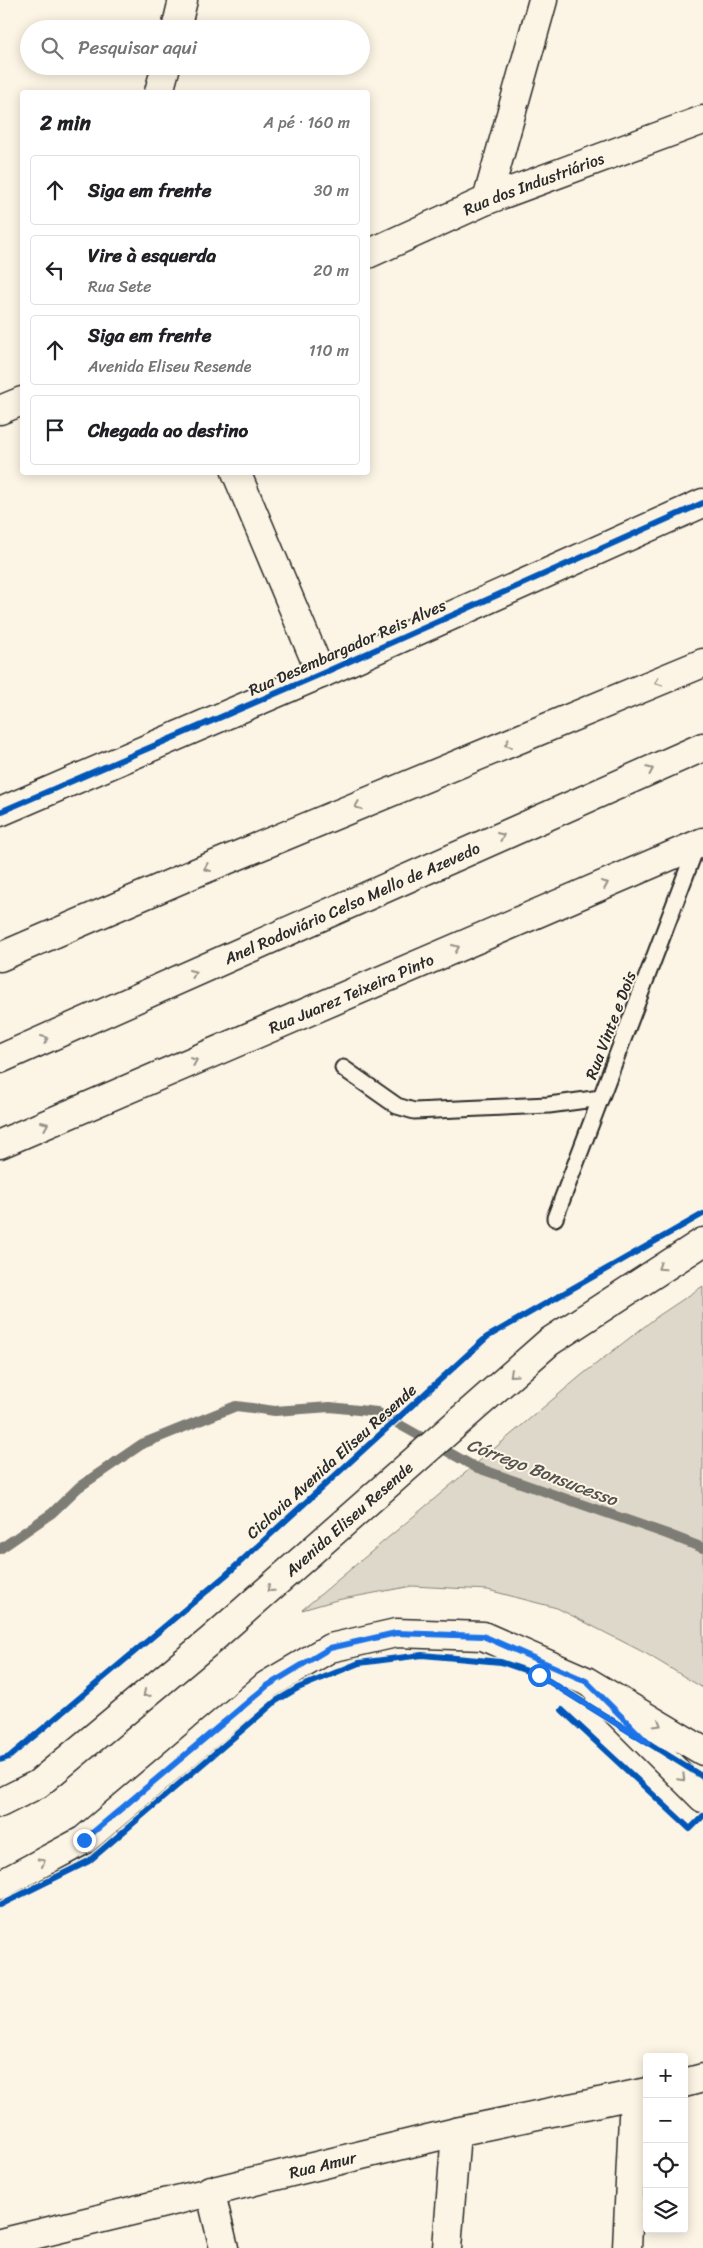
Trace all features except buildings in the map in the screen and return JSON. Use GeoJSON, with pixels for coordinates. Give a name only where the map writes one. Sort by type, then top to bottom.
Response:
{"type":"FeatureCollection","features":[{"type":"Feature","properties":{"kind":"main road"},"geometry":{"type":"LineString","coordinates":[[178,20],[183,0]]}},
{"type":"Feature","properties":{"kind":"main road"},"geometry":{"type":"LineString","coordinates":[[487,200],[543,0]]}},
{"type":"Feature","properties":{"kind":"main road"},"geometry":{"type":"LineString","coordinates":[[160,90],[164,75]]}},
{"type":"Feature","properties":{"kind":"main road","name":"Rua dos Industriários"},"geometry":{"type":"LineString","coordinates":[[370,253],[487,200],[703,120]]}},
{"type":"Feature","properties":{"kind":"main road"},"geometry":{"type":"LineString","coordinates":[[0,410],[20,402]]}},
{"type":"Feature","properties":{"kind":"main road"},"geometry":{"type":"LineString","coordinates":[[237,475],[321,674]]}},
{"type":"Feature","properties":{"kind":"main road","name":"Rua Desembargador Reis Alves"},"geometry":{"type":"LineString","coordinates":[[0,812],[321,674],[703,503]]}},
{"type":"Feature","properties":{"kind":"main road"},"geometry":{"type":"LineString","coordinates":[[0,957],[200,871],[703,663]]}},
{"type":"Feature","properties":{"kind":"main road","name":"Anel Rodoviário Celso Mello de Azevedo"},"geometry":{"type":"LineString","coordinates":[[0,1059],[703,746]]}},
{"type":"Feature","properties":{"kind":"main road","name":"Rua Juarez Teixeira Pinto"},"geometry":{"type":"LineString","coordinates":[[0,1144],[700,844]]}},
{"type":"Feature","properties":{"kind":"main road","name":"Avenida Eliseu Resende"},"geometry":{"type":"LineString","coordinates":[[0,1803],[38,1784],[211,1640],[549,1342],[703,1242]]}},
{"type":"Feature","properties":{"kind":"main road"},"geometry":{"type":"LineString","coordinates":[[0,1885],[84,1840],[267,1686],[330,1648],[396,1633],[483,1636],[586,1681],[703,1751]]}},
{"type":"Feature","properties":{"kind":"main road"},"geometry":{"type":"LineString","coordinates":[[586,1681],[703,1798]]}},
{"type":"Feature","properties":{"kind":"main road"},"geometry":{"type":"LineString","coordinates":[[688,2082],[703,2078]]}},
{"type":"Feature","properties":{"kind":"main road"},"geometry":{"type":"LineString","coordinates":[[627,2248],[640,2094]]}},
{"type":"Feature","properties":{"kind":"main road","name":"Rua Amur"},"geometry":{"type":"LineString","coordinates":[[0,2243],[210,2190],[456,2132],[640,2094]]}},
{"type":"Feature","properties":{"kind":"main road"},"geometry":{"type":"LineString","coordinates":[[447,2248],[456,2132]]}},
{"type":"Feature","properties":{"kind":"main road"},"geometry":{"type":"LineString","coordinates":[[210,2190],[224,2248]]}},
{"type":"Feature","properties":{"kind":"lane","name":"Rua Vinte e Dois"},"geometry":{"type":"LineString","coordinates":[[555,1218],[700,844]]}},
{"type":"Feature","properties":{"kind":"lane"},"geometry":{"type":"LineString","coordinates":[[344,1068],[397,1106],[414,1111],[549,1105],[601,1098]]}},
{"type":"Feature","properties":{"kind":"shaded area"},"geometry":{"type":"Polygon","coordinates":[[[703,1286],[703,1688],[645,1653],[557,1608],[488,1590],[412,1586],[337,1600],[302,1610],[583,1374],[658,1316],[703,1286]]]}},
{"type":"Feature","properties":{"kind":"waterway","name":"Córrego Bonsucesso"},"geometry":{"type":"LineString","coordinates":[[0,1549],[52,1513],[79,1487],[142,1444],[236,1406],[275,1411],[330,1407],[377,1412],[475,1467],[703,1548]]}},
{"type":"Feature","properties":{"kind":"cycle path"},"geometry":{"type":"LineString","coordinates":[[0,812],[321,674],[703,503]]}},
{"type":"Feature","properties":{"kind":"cycle path","name":"Ciclovia Avenida Eliseu Resende"},"geometry":{"type":"LineString","coordinates":[[0,1760],[9,1757],[226,1575],[487,1337],[703,1214]]}},
{"type":"Feature","properties":{"kind":"cycle path"},"geometry":{"type":"LineString","coordinates":[[0,1905],[89,1861],[276,1701],[298,1688],[359,1663],[422,1655],[501,1662],[539,1675],[703,1777]]}},
{"type":"Feature","properties":{"kind":"cycle path"},"geometry":{"type":"LineString","coordinates":[[562,1710],[690,1829],[703,1816]]}},
{"type":"Feature","properties":{"kind":"route"},"geometry":{"type":"LineString","coordinates":[[84,1840],[267,1686],[330,1648],[396,1633],[483,1636],[586,1681],[648,1743],[539,1675]]}}]}
